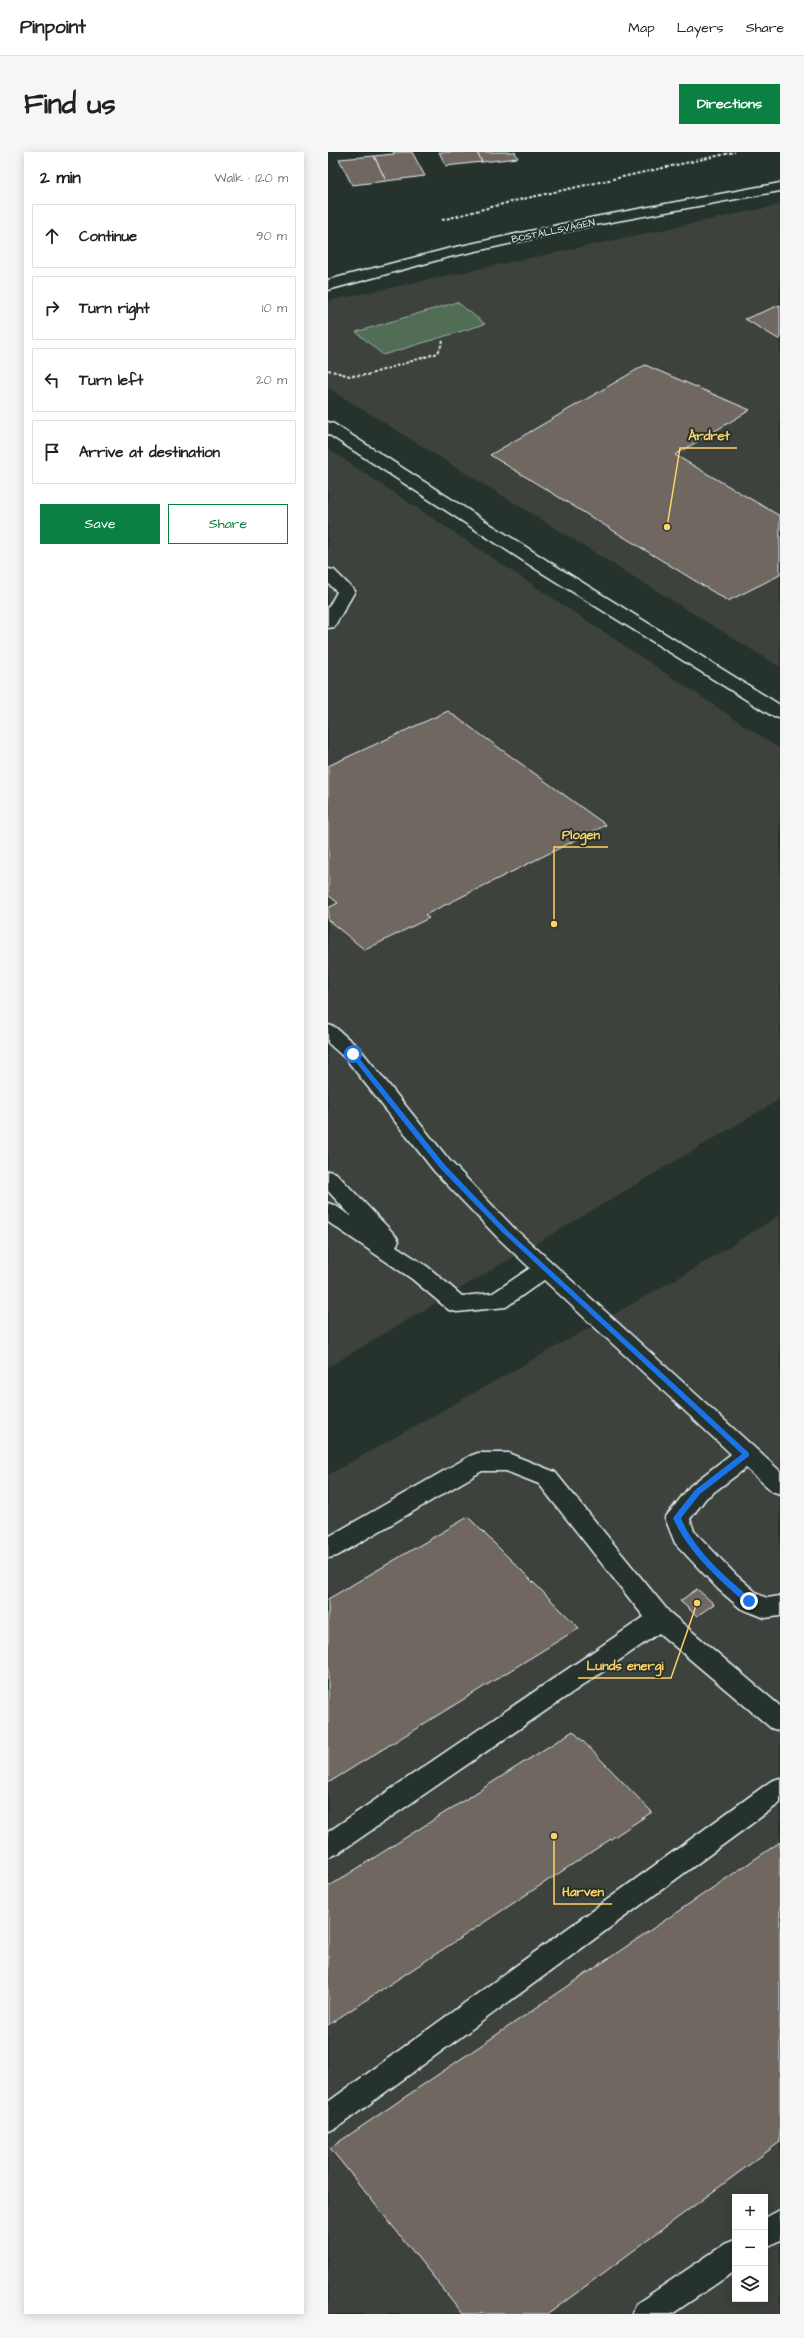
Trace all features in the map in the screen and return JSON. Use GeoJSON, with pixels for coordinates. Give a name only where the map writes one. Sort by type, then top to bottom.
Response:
{"type":"FeatureCollection","features":[{"type":"Feature","properties":{"kind":"street","name":"BOSTÄLLSVÄGEN"},"geometry":{"type":"LineString","coordinates":[[328,285],[447,253],[595,221],[780,187]]}},
{"type":"Feature","properties":{"kind":"street"},"geometry":{"type":"LineString","coordinates":[[328,427],[545,567],[780,713]]}},
{"type":"Feature","properties":{"kind":"street"},"geometry":{"type":"LineString","coordinates":[[328,574],[346,591],[328,623]]}},
{"type":"Feature","properties":{"kind":"street"},"geometry":{"type":"LineString","coordinates":[[328,1032],[353,1054],[442,1166],[505,1232],[546,1268],[780,1485]]}},
{"type":"Feature","properties":{"kind":"street"},"geometry":{"type":"LineString","coordinates":[[328,1178],[420,1273],[456,1304],[498,1301],[546,1268]]}},
{"type":"Feature","properties":{"kind":"street"},"geometry":{"type":"LineString","coordinates":[[328,1211],[420,1273]]}},
{"type":"Feature","properties":{"kind":"street"},"geometry":{"type":"LineString","coordinates":[[747,1455],[698,1492],[677,1518],[684,1536],[727,1582],[749,1601],[764,1608],[780,1606]]}},
{"type":"Feature","properties":{"kind":"street"},"geometry":{"type":"LineString","coordinates":[[328,1549],[478,1462],[508,1462],[547,1478],[660,1619],[780,1721]]}},
{"type":"Feature","properties":{"kind":"street"},"geometry":{"type":"LineString","coordinates":[[328,1846],[660,1619]]}},
{"type":"Feature","properties":{"kind":"street"},"geometry":{"type":"LineString","coordinates":[[328,2118],[780,1789]]}},
{"type":"Feature","properties":{"kind":"street"},"geometry":{"type":"LineString","coordinates":[[768,2232],[780,2224]]}},
{"type":"Feature","properties":{"kind":"street"},"geometry":{"type":"LineString","coordinates":[[647,2314],[732,2256]]}},
{"type":"Feature","properties":{"kind":"path"},"geometry":{"type":"LineString","coordinates":[[437,221],[521,199],[736,152]]}},
{"type":"Feature","properties":{"kind":"path"},"geometry":{"type":"LineString","coordinates":[[328,370],[350,376],[368,376],[438,353],[443,341]]}},
{"type":"Feature","properties":{"kind":"shaded area"},"geometry":{"type":"Polygon","coordinates":[[[780,205],[780,667],[328,388],[328,301],[780,205]]]}},
{"type":"Feature","properties":{"kind":"shaded area"},"geometry":{"type":"Polygon","coordinates":[[[328,449],[780,749],[780,1099],[328,1367],[328,449]]]}},
{"type":"Feature","properties":{"kind":"shaded area"},"geometry":{"type":"Polygon","coordinates":[[[780,1215],[780,2314],[328,2314],[328,1475],[687,1273],[780,1215]]]}},
{"type":"Feature","properties":{"kind":"green space"},"geometry":{"type":"Polygon","coordinates":[[[457,302],[485,324],[383,355],[356,332],[457,302]]]}},
{"type":"Feature","properties":{"kind":"building"},"geometry":{"type":"Polygon","coordinates":[[[393,152],[412,152],[425,176],[386,181],[374,156],[394,154],[393,152]]]}},
{"type":"Feature","properties":{"kind":"building"},"geometry":{"type":"Polygon","coordinates":[[[439,152],[477,152],[482,162],[446,166],[439,152]]]}},
{"type":"Feature","properties":{"kind":"building"},"geometry":{"type":"Polygon","coordinates":[[[477,152],[515,152],[518,158],[482,162],[477,152]]]}},
{"type":"Feature","properties":{"kind":"building"},"geometry":{"type":"Polygon","coordinates":[[[374,156],[386,181],[352,185],[339,159],[374,156]]]}},
{"type":"Feature","properties":{"kind":"building"},"geometry":{"type":"Polygon","coordinates":[[[780,305],[780,340],[745,319],[780,305]]]}},
{"type":"Feature","properties":{"kind":"building"},"geometry":{"type":"Polygon","coordinates":[[[645,365],[750,410],[675,455],[780,516],[780,575],[728,601],[490,455],[645,365]]]}},
{"type":"Feature","properties":{"kind":"building"},"geometry":{"type":"Polygon","coordinates":[[[448,711],[606,825],[425,915],[429,918],[365,950],[328,920],[328,908],[338,903],[328,895],[328,766],[448,711]]]}},
{"type":"Feature","properties":{"kind":"building"},"geometry":{"type":"Polygon","coordinates":[[[468,1517],[579,1628],[328,1783],[328,1599],[468,1517]]]}},
{"type":"Feature","properties":{"kind":"building"},"geometry":{"type":"Polygon","coordinates":[[[697,1589],[714,1604],[697,1616],[680,1601],[697,1589]]]}},
{"type":"Feature","properties":{"kind":"building"},"geometry":{"type":"Polygon","coordinates":[[[573,1731],[652,1812],[328,2025],[328,1887],[573,1731]]]}},
{"type":"Feature","properties":{"kind":"building"},"geometry":{"type":"Polygon","coordinates":[[[780,1842],[780,2142],[548,2314],[463,2314],[330,2148],[780,1842]]]}},
{"type":"Feature","properties":{"kind":"place","name":"Årdret"},"geometry":{"type":"Point","coordinates":[667,527]}},
{"type":"Feature","properties":{"kind":"place","name":"Plogen"},"geometry":{"type":"Point","coordinates":[554,924]}},
{"type":"Feature","properties":{"kind":"place","name":"Lunds energi"},"geometry":{"type":"Point","coordinates":[697,1603]}},
{"type":"Feature","properties":{"kind":"place","name":"Harven"},"geometry":{"type":"Point","coordinates":[554,1836]}},
{"type":"Feature","properties":{"kind":"route"},"geometry":{"type":"LineString","coordinates":[[353,1054],[442,1166],[505,1232],[546,1268],[747,1455],[713,1479],[698,1492],[677,1518],[684,1536],[727,1582],[749,1601]]}}]}
